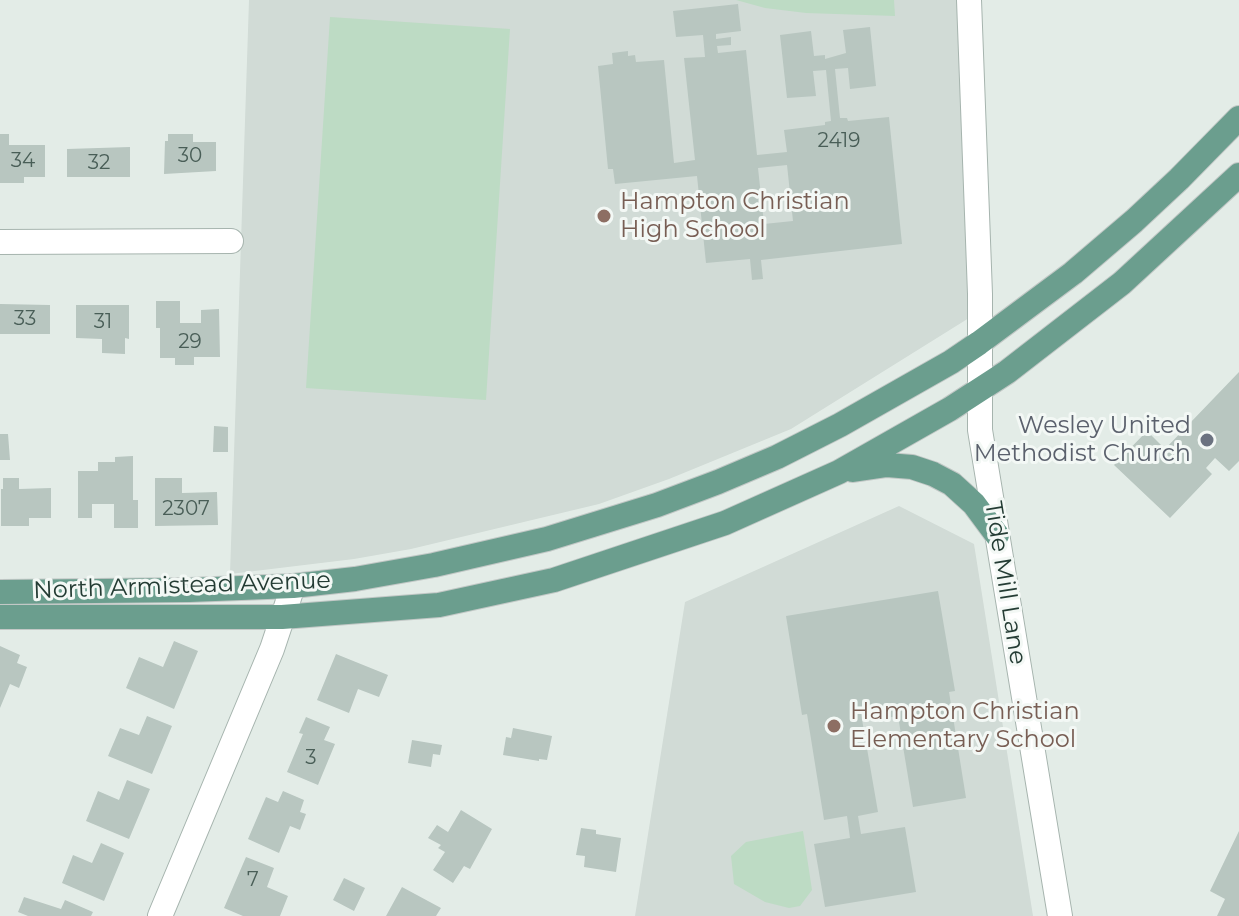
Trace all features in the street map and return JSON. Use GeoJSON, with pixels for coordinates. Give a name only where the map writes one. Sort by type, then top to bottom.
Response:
{"type":"FeatureCollection","features":[{"type":"Feature","properties":{"kind":"main road","name":"North Armistead Avenue"},"geometry":{"type":"LineString","coordinates":[[0,592],[189,590],[293,586],[355,579],[434,565],[547,539],[657,505],[718,482],[802,445],[951,362],[979,343],[1073,273],[1134,221],[1239,118]]}},
{"type":"Feature","properties":{"kind":"main road","name":"North Armistead Avenue"},"geometry":{"type":"LineString","coordinates":[[0,617],[282,617],[439,605],[554,580],[725,523],[839,472],[978,391],[1035,352],[1122,283],[1239,175]]}},
{"type":"Feature","properties":{"kind":"main road"},"geometry":{"type":"LineString","coordinates":[[839,472],[887,465],[912,467],[933,474],[952,484],[974,504],[997,535]]}},
{"type":"Feature","properties":{"kind":"street","name":"Tide Mill Lane"},"geometry":{"type":"LineString","coordinates":[[969,0],[980,294],[980,430],[1060,916]]}},
{"type":"Feature","properties":{"kind":"street"},"geometry":{"type":"LineString","coordinates":[[0,242],[231,241]]}},
{"type":"Feature","properties":{"kind":"street"},"geometry":{"type":"LineString","coordinates":[[160,916],[272,649],[293,586]]}},
{"type":"Feature","properties":{"kind":"shaded area","name":"Hampton Christian High School"},"geometry":{"type":"Polygon","coordinates":[[[249,0],[958,0],[969,318],[791,429],[599,504],[411,549],[230,574],[249,0]]]}},
{"type":"Feature","properties":{"kind":"shaded area","name":"Hampton Christian Elementary School"},"geometry":{"type":"Polygon","coordinates":[[[899,506],[974,544],[1033,916],[635,916],[685,602],[899,506]]]}},
{"type":"Feature","properties":{"kind":"green space"},"geometry":{"type":"Polygon","coordinates":[[[736,0],[894,0],[895,16],[806,13],[765,8],[736,0]]]}},
{"type":"Feature","properties":{"kind":"green space"},"geometry":{"type":"Polygon","coordinates":[[[330,17],[510,29],[486,400],[306,388],[330,17]]]}},
{"type":"Feature","properties":{"kind":"green space"},"geometry":{"type":"Polygon","coordinates":[[[803,831],[812,890],[800,906],[789,908],[765,902],[734,884],[731,856],[746,842],[803,831]]]}},
{"type":"Feature","properties":{"kind":"building"},"geometry":{"type":"Polygon","coordinates":[[[738,4],[741,31],[716,34],[716,39],[731,37],[731,45],[717,46],[718,53],[746,50],[757,155],[787,152],[784,130],[825,125],[825,122],[831,121],[826,70],[813,71],[816,96],[787,98],[780,35],[811,31],[814,56],[825,55],[825,59],[846,53],[843,30],[870,27],[876,86],[850,89],[848,68],[835,69],[840,118],[847,118],[848,121],[889,117],[902,244],[761,260],[763,279],[752,280],[750,259],[706,263],[697,176],[615,184],[613,169],[608,169],[598,66],[613,64],[612,53],[628,51],[628,56],[635,55],[636,62],[664,60],[674,163],[695,160],[684,58],[705,57],[703,35],[676,37],[673,11],[738,4]],[[787,165],[758,168],[764,224],[793,221],[787,165]]]}},
{"type":"Feature","properties":{"kind":"building"},"geometry":{"type":"Polygon","coordinates":[[[0,134],[9,134],[9,145],[45,145],[45,177],[24,177],[24,183],[0,183],[0,134]]]}},
{"type":"Feature","properties":{"kind":"building"},"geometry":{"type":"Polygon","coordinates":[[[168,134],[193,134],[193,142],[216,142],[216,171],[164,174],[168,134]]]}},
{"type":"Feature","properties":{"kind":"building"},"geometry":{"type":"Polygon","coordinates":[[[130,147],[130,177],[67,177],[67,149],[130,147]]]}},
{"type":"Feature","properties":{"kind":"building"},"geometry":{"type":"Polygon","coordinates":[[[156,301],[180,301],[180,323],[201,323],[201,310],[219,309],[220,357],[194,357],[194,365],[175,365],[175,358],[160,358],[156,301]]]}},
{"type":"Feature","properties":{"kind":"building"},"geometry":{"type":"Polygon","coordinates":[[[0,304],[50,305],[50,334],[0,334],[0,304]]]}},
{"type":"Feature","properties":{"kind":"building"},"geometry":{"type":"Polygon","coordinates":[[[76,305],[129,305],[129,339],[125,338],[125,354],[102,353],[102,339],[76,338],[76,305]]]}},
{"type":"Feature","properties":{"kind":"building","name":"Wesley United Methodist Church"},"geometry":{"type":"Polygon","coordinates":[[[1239,372],[1239,461],[1229,471],[1215,458],[1206,468],[1212,474],[1170,518],[1114,465],[1147,431],[1165,449],[1239,372]]]}},
{"type":"Feature","properties":{"kind":"building"},"geometry":{"type":"Polygon","coordinates":[[[214,426],[228,427],[228,452],[213,452],[214,426]]]}},
{"type":"Feature","properties":{"kind":"building"},"geometry":{"type":"Polygon","coordinates":[[[0,434],[8,434],[10,460],[0,460],[0,434]]]}},
{"type":"Feature","properties":{"kind":"building"},"geometry":{"type":"Polygon","coordinates":[[[133,456],[133,500],[138,500],[138,528],[114,528],[114,504],[92,504],[92,518],[78,518],[78,471],[98,471],[98,462],[115,462],[115,457],[133,456]]]}},
{"type":"Feature","properties":{"kind":"building"},"geometry":{"type":"Polygon","coordinates":[[[3,478],[19,478],[19,489],[51,488],[51,518],[29,518],[29,526],[1,526],[3,478]]]}},
{"type":"Feature","properties":{"kind":"building"},"geometry":{"type":"Polygon","coordinates":[[[155,478],[182,478],[182,493],[217,492],[218,525],[155,526],[155,478]]]}},
{"type":"Feature","properties":{"kind":"building"},"geometry":{"type":"Polygon","coordinates":[[[938,591],[955,691],[949,692],[966,798],[913,807],[898,716],[880,719],[877,705],[860,708],[878,812],[858,816],[861,834],[905,827],[916,892],[825,907],[814,844],[850,838],[847,816],[824,820],[807,714],[802,715],[786,616],[938,591]]]}},
{"type":"Feature","properties":{"kind":"building"},"geometry":{"type":"Polygon","coordinates":[[[174,641],[198,651],[174,709],[126,688],[139,657],[163,667],[174,641]]]}},
{"type":"Feature","properties":{"kind":"building"},"geometry":{"type":"Polygon","coordinates":[[[0,646],[20,655],[17,663],[27,667],[19,688],[10,684],[0,708],[0,646]]]}},
{"type":"Feature","properties":{"kind":"building"},"geometry":{"type":"Polygon","coordinates":[[[336,654],[388,675],[379,697],[358,689],[349,713],[317,700],[336,654]]]}},
{"type":"Feature","properties":{"kind":"building"},"geometry":{"type":"Polygon","coordinates":[[[147,716],[172,726],[152,774],[108,756],[120,728],[139,735],[147,716]]]}},
{"type":"Feature","properties":{"kind":"building"},"geometry":{"type":"Polygon","coordinates":[[[306,717],[330,727],[324,740],[335,744],[318,785],[287,772],[303,734],[299,733],[306,717]]]}},
{"type":"Feature","properties":{"kind":"building"},"geometry":{"type":"Polygon","coordinates":[[[513,728],[552,736],[547,760],[503,755],[506,737],[511,738],[513,728]]]}},
{"type":"Feature","properties":{"kind":"building"},"geometry":{"type":"Polygon","coordinates":[[[412,740],[442,745],[440,755],[433,754],[431,767],[408,763],[412,740]]]}},
{"type":"Feature","properties":{"kind":"building"},"geometry":{"type":"Polygon","coordinates":[[[127,780],[150,789],[129,839],[86,821],[98,791],[119,800],[127,780]]]}},
{"type":"Feature","properties":{"kind":"building"},"geometry":{"type":"Polygon","coordinates":[[[283,791],[304,800],[300,812],[306,814],[300,830],[290,826],[279,853],[248,839],[266,797],[278,802],[283,791]]]}},
{"type":"Feature","properties":{"kind":"building"},"geometry":{"type":"Polygon","coordinates":[[[461,810],[492,829],[470,869],[464,866],[453,883],[433,870],[445,852],[438,848],[441,845],[428,838],[437,825],[448,832],[461,810]]]}},
{"type":"Feature","properties":{"kind":"building"},"geometry":{"type":"Polygon","coordinates":[[[581,828],[621,838],[616,872],[584,867],[585,856],[576,855],[581,828]]]}},
{"type":"Feature","properties":{"kind":"building"},"geometry":{"type":"Polygon","coordinates":[[[1239,831],[1239,916],[1217,916],[1225,899],[1210,891],[1239,831]]]}},
{"type":"Feature","properties":{"kind":"building"},"geometry":{"type":"Polygon","coordinates":[[[101,843],[124,853],[104,901],[62,883],[73,855],[92,863],[101,843]]]}},
{"type":"Feature","properties":{"kind":"building"},"geometry":{"type":"Polygon","coordinates":[[[246,857],[274,868],[267,887],[288,896],[280,916],[243,916],[224,908],[246,857]]]}},
{"type":"Feature","properties":{"kind":"building"},"geometry":{"type":"Polygon","coordinates":[[[344,878],[365,888],[354,911],[333,900],[344,878]]]}},
{"type":"Feature","properties":{"kind":"building"},"geometry":{"type":"Polygon","coordinates":[[[402,887],[441,908],[436,916],[386,916],[402,887]]]}},
{"type":"Feature","properties":{"kind":"building"},"geometry":{"type":"Polygon","coordinates":[[[24,897],[61,909],[65,900],[93,912],[91,916],[28,916],[18,912],[24,897]]]}},
{"type":"Feature","properties":{"kind":"place","name":"Hampton Christian High School"},"geometry":{"type":"Point","coordinates":[604,216]}},
{"type":"Feature","properties":{"kind":"place","name":"Wesley United Methodist Church"},"geometry":{"type":"Point","coordinates":[1207,440]}},
{"type":"Feature","properties":{"kind":"place","name":"Hampton Christian Elementary School"},"geometry":{"type":"Point","coordinates":[834,726]}}]}
